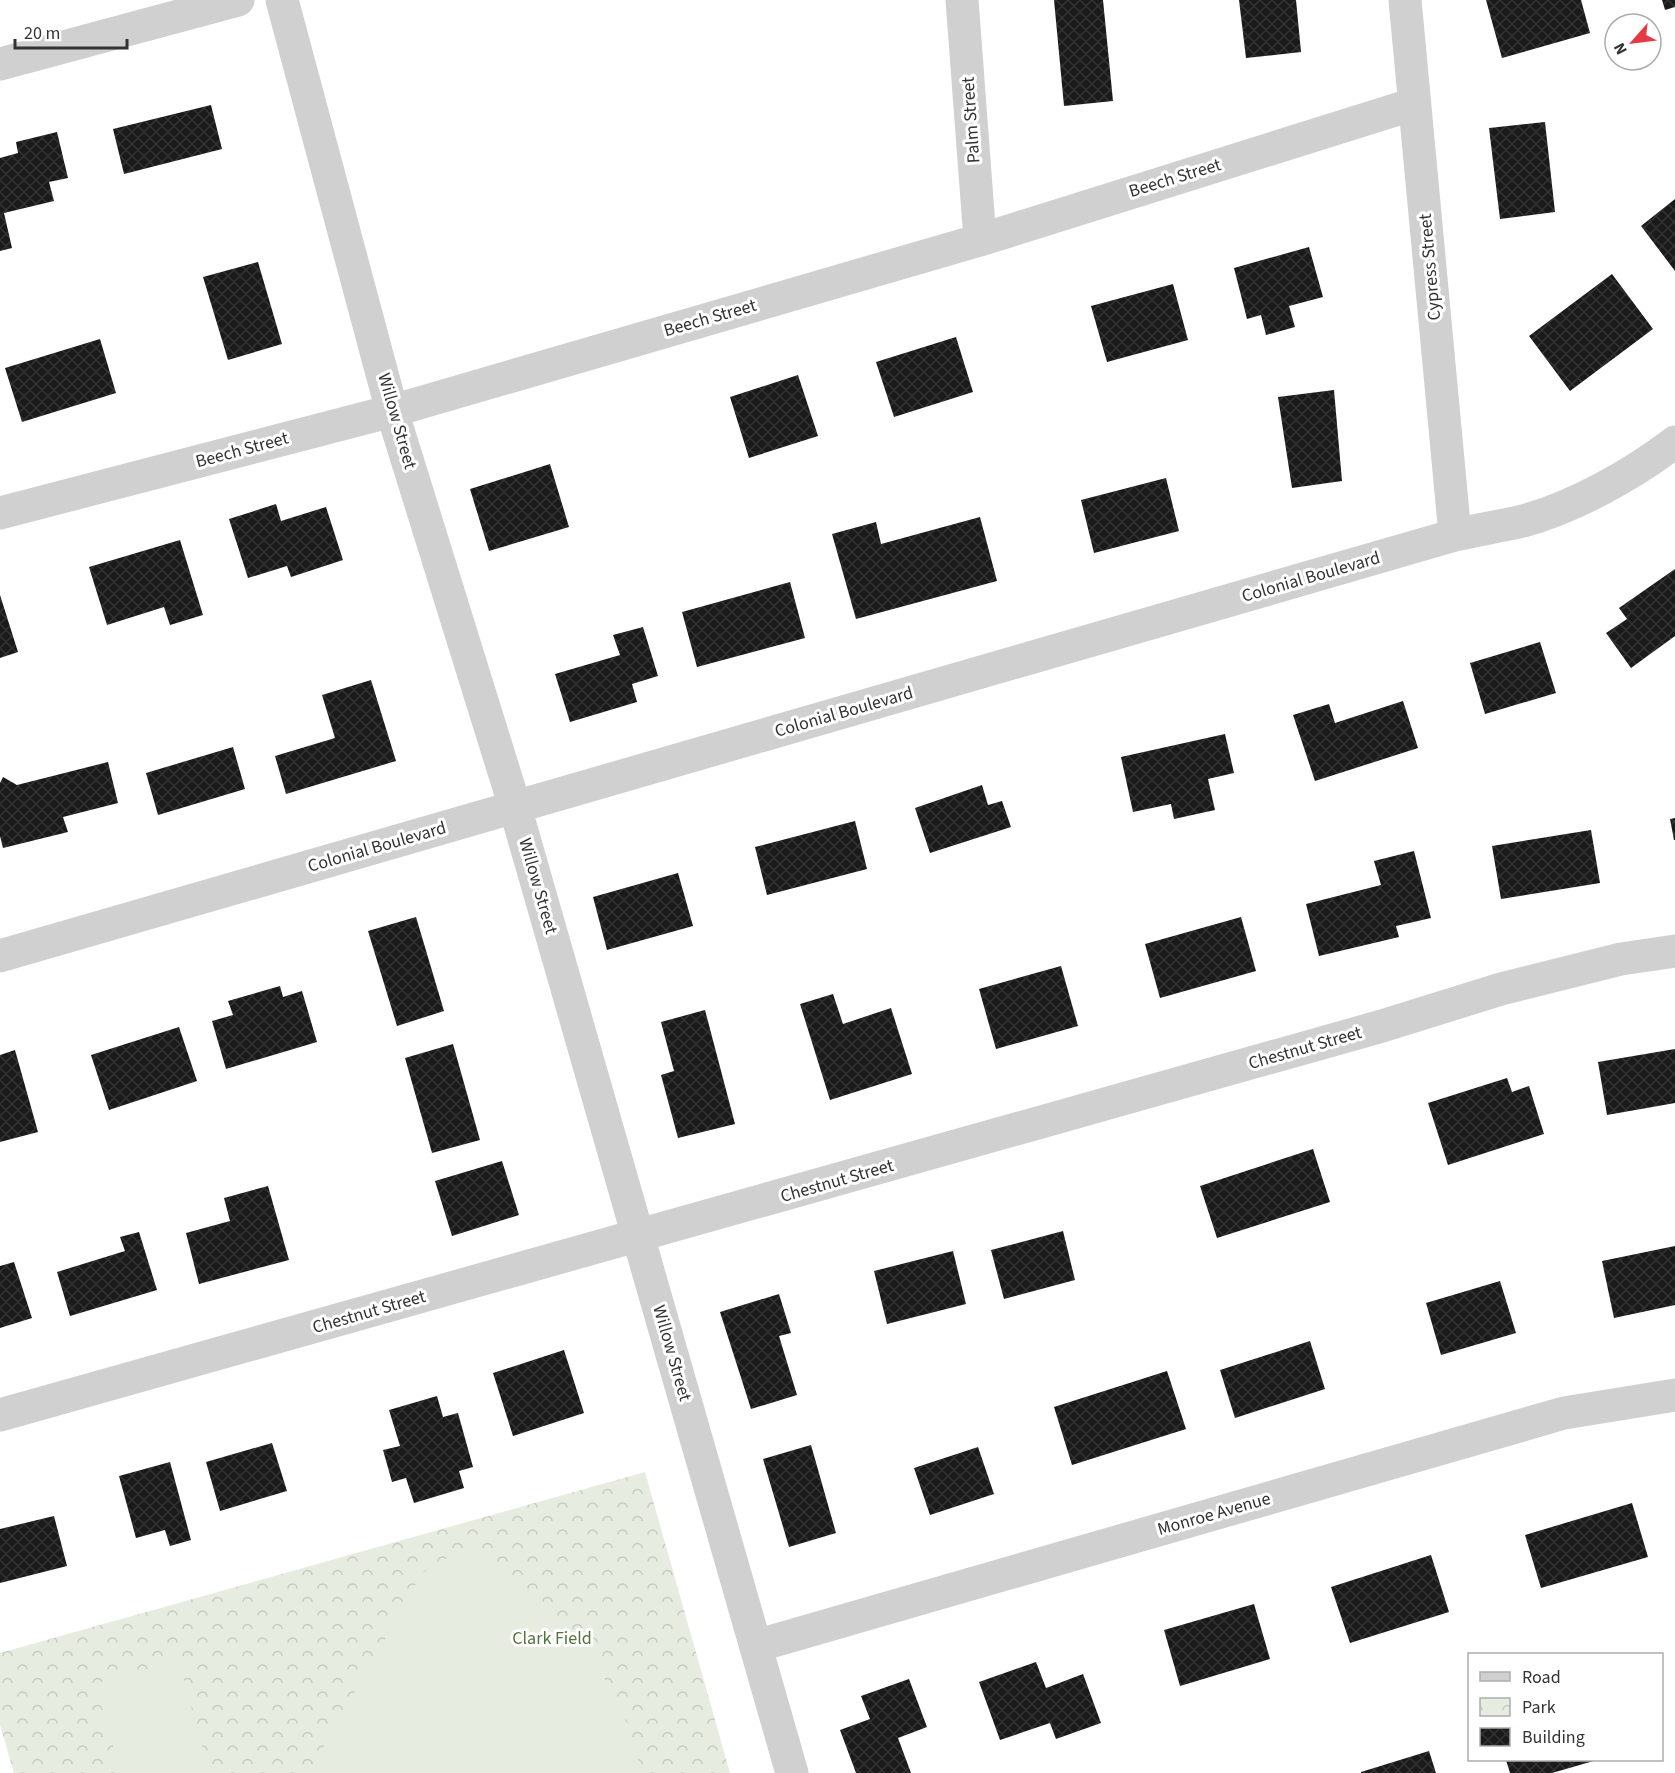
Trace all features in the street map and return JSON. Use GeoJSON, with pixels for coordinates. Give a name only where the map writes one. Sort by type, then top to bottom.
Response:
{"type":"FeatureCollection","features":[{"type":"Feature","properties":{"kind":"street"},"geometry":{"type":"LineString","coordinates":[[0,64],[238,0]]}},
{"type":"Feature","properties":{"kind":"street","name":"Willow Street"},"geometry":{"type":"LineString","coordinates":[[282,0],[393,411],[515,807],[792,1773]]}},
{"type":"Feature","properties":{"kind":"street","name":"Palm Street"},"geometry":{"type":"LineString","coordinates":[[962,0],[980,240]]}},
{"type":"Feature","properties":{"kind":"street","name":"Cypress Street"},"geometry":{"type":"LineString","coordinates":[[1405,0],[1455,535]]}},
{"type":"Feature","properties":{"kind":"street","name":"Beech Street"},"geometry":{"type":"LineString","coordinates":[[0,513],[393,411],[980,240],[1414,104]]}},
{"type":"Feature","properties":{"kind":"street","name":"Colonial Boulevard"},"geometry":{"type":"LineString","coordinates":[[0,956],[1455,535],[1525,520],[1585,497],[1649,462],[1675,442]]}},
{"type":"Feature","properties":{"kind":"street","name":"Chestnut Street"},"geometry":{"type":"LineString","coordinates":[[0,1415],[1382,1026],[1500,989],[1621,959],[1675,951]]}},
{"type":"Feature","properties":{"kind":"street","name":"Monroe Avenue"},"geometry":{"type":"LineString","coordinates":[[756,1646],[1564,1413],[1675,1395]]}},
{"type":"Feature","properties":{"kind":"green space","name":"Clark Field"},"geometry":{"type":"Polygon","coordinates":[[[645,1472],[730,1773],[14,1773],[0,1725],[0,1653],[645,1472]]]}},
{"type":"Feature","properties":{"kind":"green space"},"geometry":{"type":"Polygon","coordinates":[[[462,1549],[514,1577],[547,1605],[596,1662],[630,1729],[642,1773],[309,1773],[422,1573],[462,1549]]]}},
{"type":"Feature","properties":{"kind":"green space"},"geometry":{"type":"Polygon","coordinates":[[[178,1660],[210,1773],[121,1773],[95,1684],[178,1660]]]}},
{"type":"Feature","properties":{"kind":"building"},"geometry":{"type":"Polygon","coordinates":[[[1054,0],[1103,0],[1113,101],[1064,106],[1054,0]]]}},
{"type":"Feature","properties":{"kind":"building"},"geometry":{"type":"Polygon","coordinates":[[[1239,0],[1296,0],[1301,52],[1246,58],[1239,0]]]}},
{"type":"Feature","properties":{"kind":"building"},"geometry":{"type":"Polygon","coordinates":[[[1486,0],[1581,0],[1590,33],[1502,58],[1486,0]]]}},
{"type":"Feature","properties":{"kind":"building"},"geometry":{"type":"Polygon","coordinates":[[[1662,0],[1675,0],[1675,7],[1665,10],[1662,0]]]}},
{"type":"Feature","properties":{"kind":"building"},"geometry":{"type":"Polygon","coordinates":[[[211,105],[222,149],[124,174],[113,129],[211,105]]]}},
{"type":"Feature","properties":{"kind":"building"},"geometry":{"type":"Polygon","coordinates":[[[1545,122],[1555,212],[1500,219],[1489,128],[1545,122]]]}},
{"type":"Feature","properties":{"kind":"building"},"geometry":{"type":"Polygon","coordinates":[[[57,132],[68,178],[49,182],[54,201],[4,213],[12,248],[0,251],[0,158],[18,153],[16,142],[57,132]]]}},
{"type":"Feature","properties":{"kind":"building"},"geometry":{"type":"Polygon","coordinates":[[[1675,199],[1675,271],[1641,226],[1675,199]]]}},
{"type":"Feature","properties":{"kind":"building"},"geometry":{"type":"Polygon","coordinates":[[[1309,247],[1323,297],[1289,306],[1295,327],[1266,335],[1261,315],[1247,319],[1234,268],[1309,247]]]}},
{"type":"Feature","properties":{"kind":"building"},"geometry":{"type":"Polygon","coordinates":[[[258,262],[282,344],[228,360],[203,277],[258,262]]]}},
{"type":"Feature","properties":{"kind":"building"},"geometry":{"type":"Polygon","coordinates":[[[1612,274],[1653,329],[1570,391],[1529,336],[1612,274]]]}},
{"type":"Feature","properties":{"kind":"building"},"geometry":{"type":"Polygon","coordinates":[[[1173,284],[1188,340],[1107,362],[1091,306],[1173,284]]]}},
{"type":"Feature","properties":{"kind":"building"},"geometry":{"type":"Polygon","coordinates":[[[956,337],[973,392],[894,417],[876,362],[956,337]]]}},
{"type":"Feature","properties":{"kind":"building"},"geometry":{"type":"Polygon","coordinates":[[[100,339],[116,393],[22,422],[5,368],[100,339]]]}},
{"type":"Feature","properties":{"kind":"building"},"geometry":{"type":"Polygon","coordinates":[[[798,375],[818,436],[749,458],[730,397],[798,375]]]}},
{"type":"Feature","properties":{"kind":"building"},"geometry":{"type":"Polygon","coordinates":[[[1334,390],[1342,481],[1292,488],[1278,397],[1334,390]]]}},
{"type":"Feature","properties":{"kind":"building"},"geometry":{"type":"Polygon","coordinates":[[[550,464],[569,527],[489,551],[470,489],[550,464]]]}},
{"type":"Feature","properties":{"kind":"building"},"geometry":{"type":"Polygon","coordinates":[[[1166,478],[1179,531],[1094,553],[1081,500],[1166,478]]]}},
{"type":"Feature","properties":{"kind":"building"},"geometry":{"type":"Polygon","coordinates":[[[276,504],[281,521],[326,507],[343,560],[291,577],[287,566],[248,578],[229,519],[276,504]]]}},
{"type":"Feature","properties":{"kind":"building"},"geometry":{"type":"Polygon","coordinates":[[[980,517],[997,581],[856,619],[832,534],[876,522],[881,544],[980,517]]]}},
{"type":"Feature","properties":{"kind":"building"},"geometry":{"type":"Polygon","coordinates":[[[180,540],[203,615],[170,625],[164,607],[107,625],[89,567],[180,540]]]}},
{"type":"Feature","properties":{"kind":"building"},"geometry":{"type":"Polygon","coordinates":[[[1675,569],[1675,636],[1631,668],[1606,633],[1627,619],[1619,608],[1675,569]]]}},
{"type":"Feature","properties":{"kind":"building"},"geometry":{"type":"Polygon","coordinates":[[[790,582],[805,638],[697,667],[682,612],[790,582]]]}},
{"type":"Feature","properties":{"kind":"building"},"geometry":{"type":"Polygon","coordinates":[[[0,595],[18,652],[0,658],[0,595]]]}},
{"type":"Feature","properties":{"kind":"building"},"geometry":{"type":"Polygon","coordinates":[[[643,627],[658,676],[632,684],[637,702],[570,722],[555,674],[620,655],[613,635],[643,627]]]}},
{"type":"Feature","properties":{"kind":"building"},"geometry":{"type":"Polygon","coordinates":[[[1540,642],[1556,693],[1485,714],[1470,663],[1540,642]]]}},
{"type":"Feature","properties":{"kind":"building"},"geometry":{"type":"Polygon","coordinates":[[[371,680],[396,761],[286,794],[275,756],[335,738],[322,695],[371,680]]]}},
{"type":"Feature","properties":{"kind":"building"},"geometry":{"type":"Polygon","coordinates":[[[1403,701],[1418,748],[1315,781],[1293,715],[1329,704],[1335,723],[1403,701]]]}},
{"type":"Feature","properties":{"kind":"building"},"geometry":{"type":"Polygon","coordinates":[[[1225,734],[1234,773],[1208,779],[1215,810],[1174,819],[1171,804],[1133,812],[1121,757],[1225,734]]]}},
{"type":"Feature","properties":{"kind":"building"},"geometry":{"type":"Polygon","coordinates":[[[233,747],[245,789],[158,815],[146,773],[233,747]]]}},
{"type":"Feature","properties":{"kind":"building"},"geometry":{"type":"Polygon","coordinates":[[[108,762],[118,803],[63,817],[68,832],[3,848],[0,836],[0,783],[3,777],[17,785],[108,762]]]}},
{"type":"Feature","properties":{"kind":"building"},"geometry":{"type":"Polygon","coordinates":[[[982,785],[988,805],[1002,801],[1011,827],[930,853],[915,808],[982,785]]]}},
{"type":"Feature","properties":{"kind":"building"},"geometry":{"type":"Polygon","coordinates":[[[1675,818],[1675,840],[1674,840],[1670,819],[1675,818]]]}},
{"type":"Feature","properties":{"kind":"building"},"geometry":{"type":"Polygon","coordinates":[[[855,821],[867,869],[767,895],[755,847],[855,821]]]}},
{"type":"Feature","properties":{"kind":"building"},"geometry":{"type":"Polygon","coordinates":[[[1591,830],[1600,883],[1501,899],[1492,846],[1591,830]]]}},
{"type":"Feature","properties":{"kind":"building"},"geometry":{"type":"Polygon","coordinates":[[[1414,851],[1431,918],[1396,926],[1399,937],[1319,956],[1306,904],[1381,885],[1374,861],[1414,851]]]}},
{"type":"Feature","properties":{"kind":"building"},"geometry":{"type":"Polygon","coordinates":[[[678,873],[693,926],[607,950],[593,897],[678,873]]]}},
{"type":"Feature","properties":{"kind":"building"},"geometry":{"type":"Polygon","coordinates":[[[416,917],[444,1011],[397,1026],[368,931],[416,917]]]}},
{"type":"Feature","properties":{"kind":"building"},"geometry":{"type":"Polygon","coordinates":[[[1241,917],[1256,971],[1160,998],[1145,944],[1241,917]]]}},
{"type":"Feature","properties":{"kind":"building"},"geometry":{"type":"Polygon","coordinates":[[[1061,966],[1078,1026],[996,1049],[979,989],[1061,966]]]}},
{"type":"Feature","properties":{"kind":"building"},"geometry":{"type":"Polygon","coordinates":[[[280,986],[283,997],[302,991],[317,1042],[226,1069],[212,1021],[233,1015],[228,1001],[280,986]]]}},
{"type":"Feature","properties":{"kind":"building"},"geometry":{"type":"Polygon","coordinates":[[[833,994],[843,1024],[891,1008],[912,1074],[830,1100],[800,1004],[833,994]]]}},
{"type":"Feature","properties":{"kind":"building"},"geometry":{"type":"Polygon","coordinates":[[[705,1010],[735,1124],[678,1138],[661,1075],[674,1071],[661,1022],[705,1010]]]}},
{"type":"Feature","properties":{"kind":"building"},"geometry":{"type":"Polygon","coordinates":[[[179,1027],[197,1081],[109,1110],[91,1055],[179,1027]]]}},
{"type":"Feature","properties":{"kind":"building"},"geometry":{"type":"Polygon","coordinates":[[[453,1044],[480,1140],[432,1153],[405,1058],[453,1044]]]}},
{"type":"Feature","properties":{"kind":"building"},"geometry":{"type":"Polygon","coordinates":[[[1675,1049],[1675,1103],[1607,1115],[1598,1062],[1675,1049]]]}},
{"type":"Feature","properties":{"kind":"building"},"geometry":{"type":"Polygon","coordinates":[[[15,1050],[38,1132],[0,1142],[0,1055],[15,1050]]]}},
{"type":"Feature","properties":{"kind":"building"},"geometry":{"type":"Polygon","coordinates":[[[1507,1078],[1512,1092],[1529,1086],[1544,1134],[1448,1165],[1428,1103],[1507,1078]]]}},
{"type":"Feature","properties":{"kind":"building"},"geometry":{"type":"Polygon","coordinates":[[[1313,1149],[1330,1202],[1217,1238],[1200,1186],[1313,1149]]]}},
{"type":"Feature","properties":{"kind":"building"},"geometry":{"type":"Polygon","coordinates":[[[502,1161],[519,1215],[452,1236],[435,1181],[502,1161]]]}},
{"type":"Feature","properties":{"kind":"building"},"geometry":{"type":"Polygon","coordinates":[[[268,1186],[289,1260],[199,1284],[186,1233],[230,1221],[224,1198],[268,1186]]]}},
{"type":"Feature","properties":{"kind":"building"},"geometry":{"type":"Polygon","coordinates":[[[1063,1231],[1075,1280],[1004,1299],[991,1250],[1063,1231]]]}},
{"type":"Feature","properties":{"kind":"building"},"geometry":{"type":"Polygon","coordinates":[[[139,1232],[157,1290],[70,1316],[57,1272],[125,1251],[120,1237],[139,1232]]]}},
{"type":"Feature","properties":{"kind":"building"},"geometry":{"type":"Polygon","coordinates":[[[1675,1246],[1675,1305],[1614,1318],[1602,1261],[1675,1246]]]}},
{"type":"Feature","properties":{"kind":"building"},"geometry":{"type":"Polygon","coordinates":[[[953,1251],[966,1304],[887,1324],[874,1271],[953,1251]]]}},
{"type":"Feature","properties":{"kind":"building"},"geometry":{"type":"Polygon","coordinates":[[[14,1262],[32,1318],[0,1328],[0,1266],[14,1262]]]}},
{"type":"Feature","properties":{"kind":"building"},"geometry":{"type":"Polygon","coordinates":[[[1500,1281],[1516,1333],[1441,1355],[1426,1303],[1500,1281]]]}},
{"type":"Feature","properties":{"kind":"building"},"geometry":{"type":"Polygon","coordinates":[[[779,1294],[791,1333],[779,1336],[797,1395],[751,1409],[720,1312],[779,1294]]]}},
{"type":"Feature","properties":{"kind":"building"},"geometry":{"type":"Polygon","coordinates":[[[1310,1341],[1325,1389],[1235,1418],[1220,1370],[1310,1341]]]}},
{"type":"Feature","properties":{"kind":"building"},"geometry":{"type":"Polygon","coordinates":[[[564,1350],[584,1413],[513,1436],[493,1373],[564,1350]]]}},
{"type":"Feature","properties":{"kind":"building"},"geometry":{"type":"Polygon","coordinates":[[[1167,1371],[1186,1429],[1072,1465],[1054,1407],[1167,1371]]]}},
{"type":"Feature","properties":{"kind":"building"},"geometry":{"type":"Polygon","coordinates":[[[437,1396],[443,1417],[458,1413],[473,1467],[459,1471],[464,1488],[414,1503],[406,1478],[392,1482],[383,1450],[400,1446],[389,1410],[437,1396]]]}},
{"type":"Feature","properties":{"kind":"building"},"geometry":{"type":"Polygon","coordinates":[[[272,1443],[287,1491],[220,1511],[206,1462],[272,1443]]]}},
{"type":"Feature","properties":{"kind":"building"},"geometry":{"type":"Polygon","coordinates":[[[811,1445],[836,1533],[789,1547],[763,1459],[811,1445]]]}},
{"type":"Feature","properties":{"kind":"building"},"geometry":{"type":"Polygon","coordinates":[[[978,1447],[994,1494],[930,1515],[914,1468],[978,1447]]]}},
{"type":"Feature","properties":{"kind":"building"},"geometry":{"type":"Polygon","coordinates":[[[170,1462],[191,1540],[170,1546],[165,1530],[136,1538],[119,1476],[170,1462]]]}},
{"type":"Feature","properties":{"kind":"building"},"geometry":{"type":"Polygon","coordinates":[[[1632,1503],[1648,1557],[1541,1588],[1525,1535],[1632,1503]]]}},
{"type":"Feature","properties":{"kind":"building"},"geometry":{"type":"Polygon","coordinates":[[[54,1516],[67,1566],[0,1583],[0,1529],[54,1516]]]}},
{"type":"Feature","properties":{"kind":"building"},"geometry":{"type":"Polygon","coordinates":[[[1431,1555],[1449,1612],[1350,1643],[1331,1587],[1431,1555]]]}},
{"type":"Feature","properties":{"kind":"building"},"geometry":{"type":"Polygon","coordinates":[[[1254,1604],[1270,1659],[1180,1686],[1164,1630],[1254,1604]]]}},
{"type":"Feature","properties":{"kind":"building"},"geometry":{"type":"Polygon","coordinates":[[[1036,1662],[1046,1688],[1083,1674],[1101,1723],[1056,1739],[1050,1723],[1000,1740],[979,1682],[1036,1662]]]}},
{"type":"Feature","properties":{"kind":"building"},"geometry":{"type":"Polygon","coordinates":[[[909,1679],[927,1727],[898,1738],[911,1773],[856,1773],[840,1730],[870,1719],[861,1696],[909,1679]]]}},
{"type":"Feature","properties":{"kind":"building"},"geometry":{"type":"Polygon","coordinates":[[[1429,1751],[1436,1773],[1361,1773],[1361,1772],[1429,1751]]]}},
{"type":"Feature","properties":{"kind":"building"},"geometry":{"type":"Polygon","coordinates":[[[1506,1761],[1594,1761],[1552,1773],[1510,1773],[1506,1761]]]}}]}
